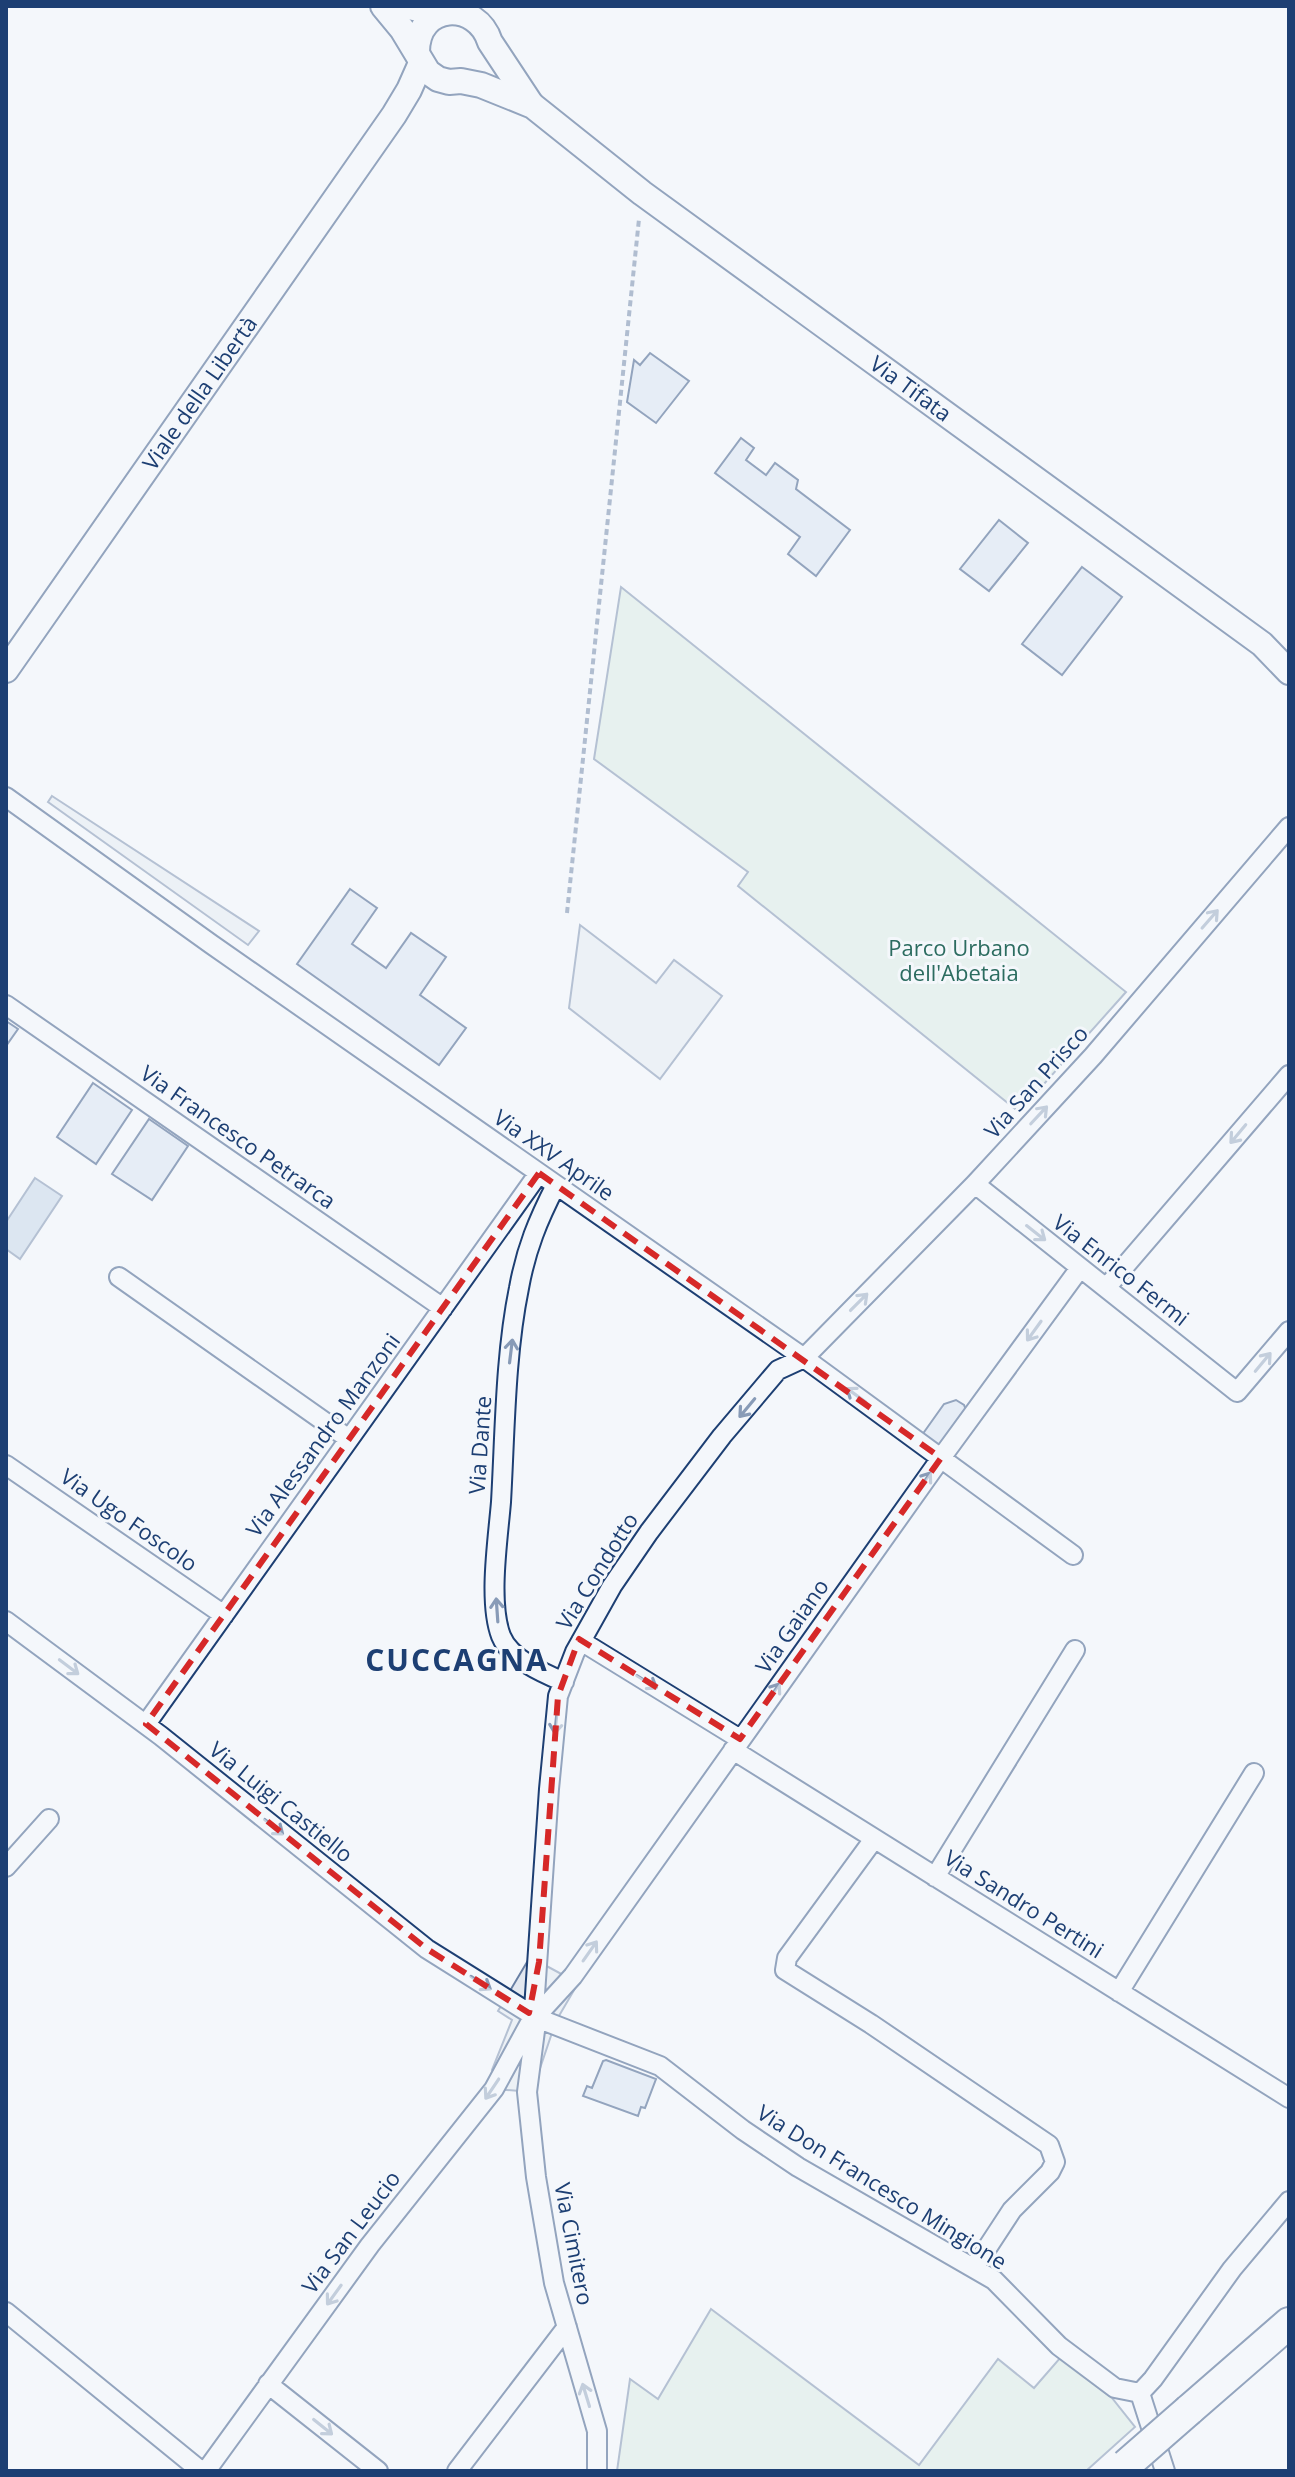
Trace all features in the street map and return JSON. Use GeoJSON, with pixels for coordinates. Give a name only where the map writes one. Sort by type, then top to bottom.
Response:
{"type":"FeatureCollection","features":[{"type":"Feature","properties":{"kind":"highway"},"geometry":{"type":"LineString","coordinates":[[1122,2468],[1289,2323]]}},
{"type":"Feature","properties":{"kind":"street","name":"Via Tifata"},"geometry":{"type":"LineString","coordinates":[[383,6],[428,72],[438,79],[495,90],[533,106],[642,193],[1262,644],[1289,672]]}},
{"type":"Feature","properties":{"kind":"street","name":"Via Tifata"},"geometry":{"type":"LineString","coordinates":[[404,6],[438,13],[449,9],[471,14],[487,30],[490,42],[533,106]]}},
{"type":"Feature","properties":{"kind":"street"},"geometry":{"type":"LineString","coordinates":[[419,57],[417,40],[421,29],[428,19],[438,13]]}},
{"type":"Feature","properties":{"kind":"street"},"geometry":{"type":"LineString","coordinates":[[455,82],[471,78],[486,63],[490,42]]}},
{"type":"Feature","properties":{"kind":"street","name":"Viale della Libertà"},"geometry":{"type":"LineString","coordinates":[[6,670],[394,115],[409,90],[419,57]]}},
{"type":"Feature","properties":{"kind":"street","name":"Viale della Libertà"},"geometry":{"type":"LineString","coordinates":[[394,115],[424,95],[455,82]]}},
{"type":"Feature","properties":{"kind":"street","name":"Via XXV Aprile"},"geometry":{"type":"LineString","coordinates":[[6,797],[804,1358],[1073,1555]]}},
{"type":"Feature","properties":{"kind":"street","name":"Via San Prisco"},"geometry":{"type":"LineString","coordinates":[[804,1358],[975,1184],[1093,1056],[1289,827]]}},
{"type":"Feature","properties":{"kind":"street","name":"Via Francesco Petrarca"},"geometry":{"type":"LineString","coordinates":[[6,1005],[443,1308]]}},
{"type":"Feature","properties":{"kind":"street"},"geometry":{"type":"LineString","coordinates":[[1106,1288],[1289,1075]]}},
{"type":"Feature","properties":{"kind":"street","name":"Via Alessandro Manzoni"},"geometry":{"type":"LineString","coordinates":[[146,1724],[539,1173]]}},
{"type":"Feature","properties":{"kind":"street","name":"Via Enrico Fermi"},"geometry":{"type":"LineString","coordinates":[[975,1184],[1237,1392],[1289,1331]]}},
{"type":"Feature","properties":{"kind":"street","name":"Via Dante"},"geometry":{"type":"LineString","coordinates":[[556,1185],[534,1226],[518,1289],[495,1579],[501,1638],[512,1653],[564,1682]]}},
{"type":"Feature","properties":{"kind":"street","name":"Via Gaiano"},"geometry":{"type":"LineString","coordinates":[[536,2016],[573,1976],[1080,1268]]}},
{"type":"Feature","properties":{"kind":"street"},"geometry":{"type":"LineString","coordinates":[[119,1277],[349,1439]]}},
{"type":"Feature","properties":{"kind":"street","name":"Via Condotto"},"geometry":{"type":"LineString","coordinates":[[536,2016],[549,1789],[558,1696],[581,1641],[612,1586],[649,1532],[722,1436],[778,1370],[804,1358]]}},
{"type":"Feature","properties":{"kind":"street","name":"Via Ugo Foscolo"},"geometry":{"type":"LineString","coordinates":[[6,1465],[224,1615]]}},
{"type":"Feature","properties":{"kind":"street","name":"Via Luigi Castiello"},"geometry":{"type":"LineString","coordinates":[[6,1621],[146,1724],[427,1949],[536,2016]]}},
{"type":"Feature","properties":{"kind":"street","name":"Via Sandro Pertini"},"geometry":{"type":"LineString","coordinates":[[581,1641],[874,1839],[1289,2098]]}},
{"type":"Feature","properties":{"kind":"street"},"geometry":{"type":"LineString","coordinates":[[935,1877],[1075,1650]]}},
{"type":"Feature","properties":{"kind":"street"},"geometry":{"type":"LineString","coordinates":[[1119,1992],[1254,1773]]}},
{"type":"Feature","properties":{"kind":"street"},"geometry":{"type":"LineString","coordinates":[[6,1867],[49,1819]]}},
{"type":"Feature","properties":{"kind":"street"},"geometry":{"type":"LineString","coordinates":[[874,1839],[787,1958],[785,1970],[871,2024],[1049,2145],[1055,2162],[1050,2172],[1012,2210],[974,2268]]}},
{"type":"Feature","properties":{"kind":"street","name":"Via Don Francesco Mingione"},"geometry":{"type":"LineString","coordinates":[[536,2016],[660,2066],[743,2130],[798,2167],[994,2280],[1059,2346],[1115,2388],[1140,2393]]}},
{"type":"Feature","properties":{"kind":"street","name":"Via Cimitero"},"geometry":{"type":"LineString","coordinates":[[536,2016],[527,2092],[536,2177],[554,2283],[597,2431],[597,2471]]}},
{"type":"Feature","properties":{"kind":"street","name":"Via San Leucio"},"geometry":{"type":"LineString","coordinates":[[204,2471],[370,2245],[494,2089],[536,2016]]}},
{"type":"Feature","properties":{"kind":"street"},"geometry":{"type":"LineString","coordinates":[[1165,2471],[1140,2393],[1232,2269],[1289,2201]]}},
{"type":"Feature","properties":{"kind":"street"},"geometry":{"type":"LineString","coordinates":[[6,2312],[204,2471]]}},
{"type":"Feature","properties":{"kind":"street"},"geometry":{"type":"LineString","coordinates":[[457,2471],[567,2327]]}},
{"type":"Feature","properties":{"kind":"street"},"geometry":{"type":"LineString","coordinates":[[268,2384],[378,2471]]}},
{"type":"Feature","properties":{"kind":"path"},"geometry":{"type":"LineString","coordinates":[[567,913],[642,193]]}},
{"type":"Feature","properties":{"kind":"highlighted area"},"geometry":{"type":"Polygon","coordinates":[[[539,1173],[941,1458],[740,1739],[579,1639],[558,1696],[539,1962],[529,2013],[427,1949],[146,1724],[539,1173]]]}},
{"type":"Feature","properties":{"kind":"green space","name":"Parco Urbano dell'Abetaia"},"geometry":{"type":"Polygon","coordinates":[[[621,587],[1126,992],[1019,1112],[738,886],[748,872],[594,759],[621,587]]]}},
{"type":"Feature","properties":{"kind":"green space"},"geometry":{"type":"Polygon","coordinates":[[[711,2309],[919,2465],[998,2359],[1034,2388],[1060,2358],[1112,2398],[1135,2427],[1086,2471],[617,2471],[630,2379],[658,2399],[711,2309]]]}},
{"type":"Feature","properties":{"kind":"shaded area"},"geometry":{"type":"Polygon","coordinates":[[[52,796],[259,931],[248,945],[48,802],[52,796]]]}},
{"type":"Feature","properties":{"kind":"shaded area"},"geometry":{"type":"Polygon","coordinates":[[[580,925],[656,983],[674,960],[722,996],[660,1079],[569,1008],[580,925]]]}},
{"type":"Feature","properties":{"kind":"shaded area"},"geometry":{"type":"Polygon","coordinates":[[[530,1957],[565,1976],[580,1980],[556,2021],[532,2092],[494,2089],[496,2073],[492,2070],[512,2020],[498,2011],[530,1957]]]}},
{"type":"Feature","properties":{"kind":"water"},"geometry":{"type":"Polygon","coordinates":[[[35,1178],[62,1196],[20,1259],[6,1249],[6,1222],[35,1178]]]}},
{"type":"Feature","properties":{"kind":"building"},"geometry":{"type":"Polygon","coordinates":[[[650,353],[689,381],[656,423],[627,402],[634,360],[640,365],[650,353]]]}},
{"type":"Feature","properties":{"kind":"building"},"geometry":{"type":"Polygon","coordinates":[[[741,438],[754,448],[746,460],[766,475],[775,463],[798,480],[796,489],[850,530],[816,576],[788,554],[800,537],[715,473],[741,438]]]}},
{"type":"Feature","properties":{"kind":"building"},"geometry":{"type":"Polygon","coordinates":[[[999,520],[1028,543],[989,591],[960,569],[999,520]]]}},
{"type":"Feature","properties":{"kind":"building"},"geometry":{"type":"Polygon","coordinates":[[[1082,567],[1122,597],[1062,675],[1022,644],[1082,567]]]}},
{"type":"Feature","properties":{"kind":"building"},"geometry":{"type":"Polygon","coordinates":[[[350,889],[377,908],[352,944],[386,968],[411,933],[446,957],[420,995],[466,1028],[439,1065],[297,964],[350,889]]]}},
{"type":"Feature","properties":{"kind":"building"},"geometry":{"type":"Polygon","coordinates":[[[6,1021],[18,1029],[6,1046],[6,1021]]]}},
{"type":"Feature","properties":{"kind":"building"},"geometry":{"type":"Polygon","coordinates":[[[93,1083],[132,1110],[96,1164],[57,1137],[93,1083]]]}},
{"type":"Feature","properties":{"kind":"building"},"geometry":{"type":"Polygon","coordinates":[[[149,1119],[188,1146],[152,1200],[112,1174],[149,1119]]]}},
{"type":"Feature","properties":{"kind":"building"},"geometry":{"type":"Polygon","coordinates":[[[956,1400],[966,1410],[943,1450],[922,1435],[944,1404],[956,1400]]]}},
{"type":"Feature","properties":{"kind":"building"},"geometry":{"type":"Polygon","coordinates":[[[606,2060],[656,2079],[645,2108],[641,2107],[638,2116],[583,2096],[587,2086],[592,2088],[606,2060]]]}},
{"type":"Feature","properties":{"kind":"district","name":"CUCCAGNA"},"geometry":{"type":"Point","coordinates":[457,1661]}}]}
